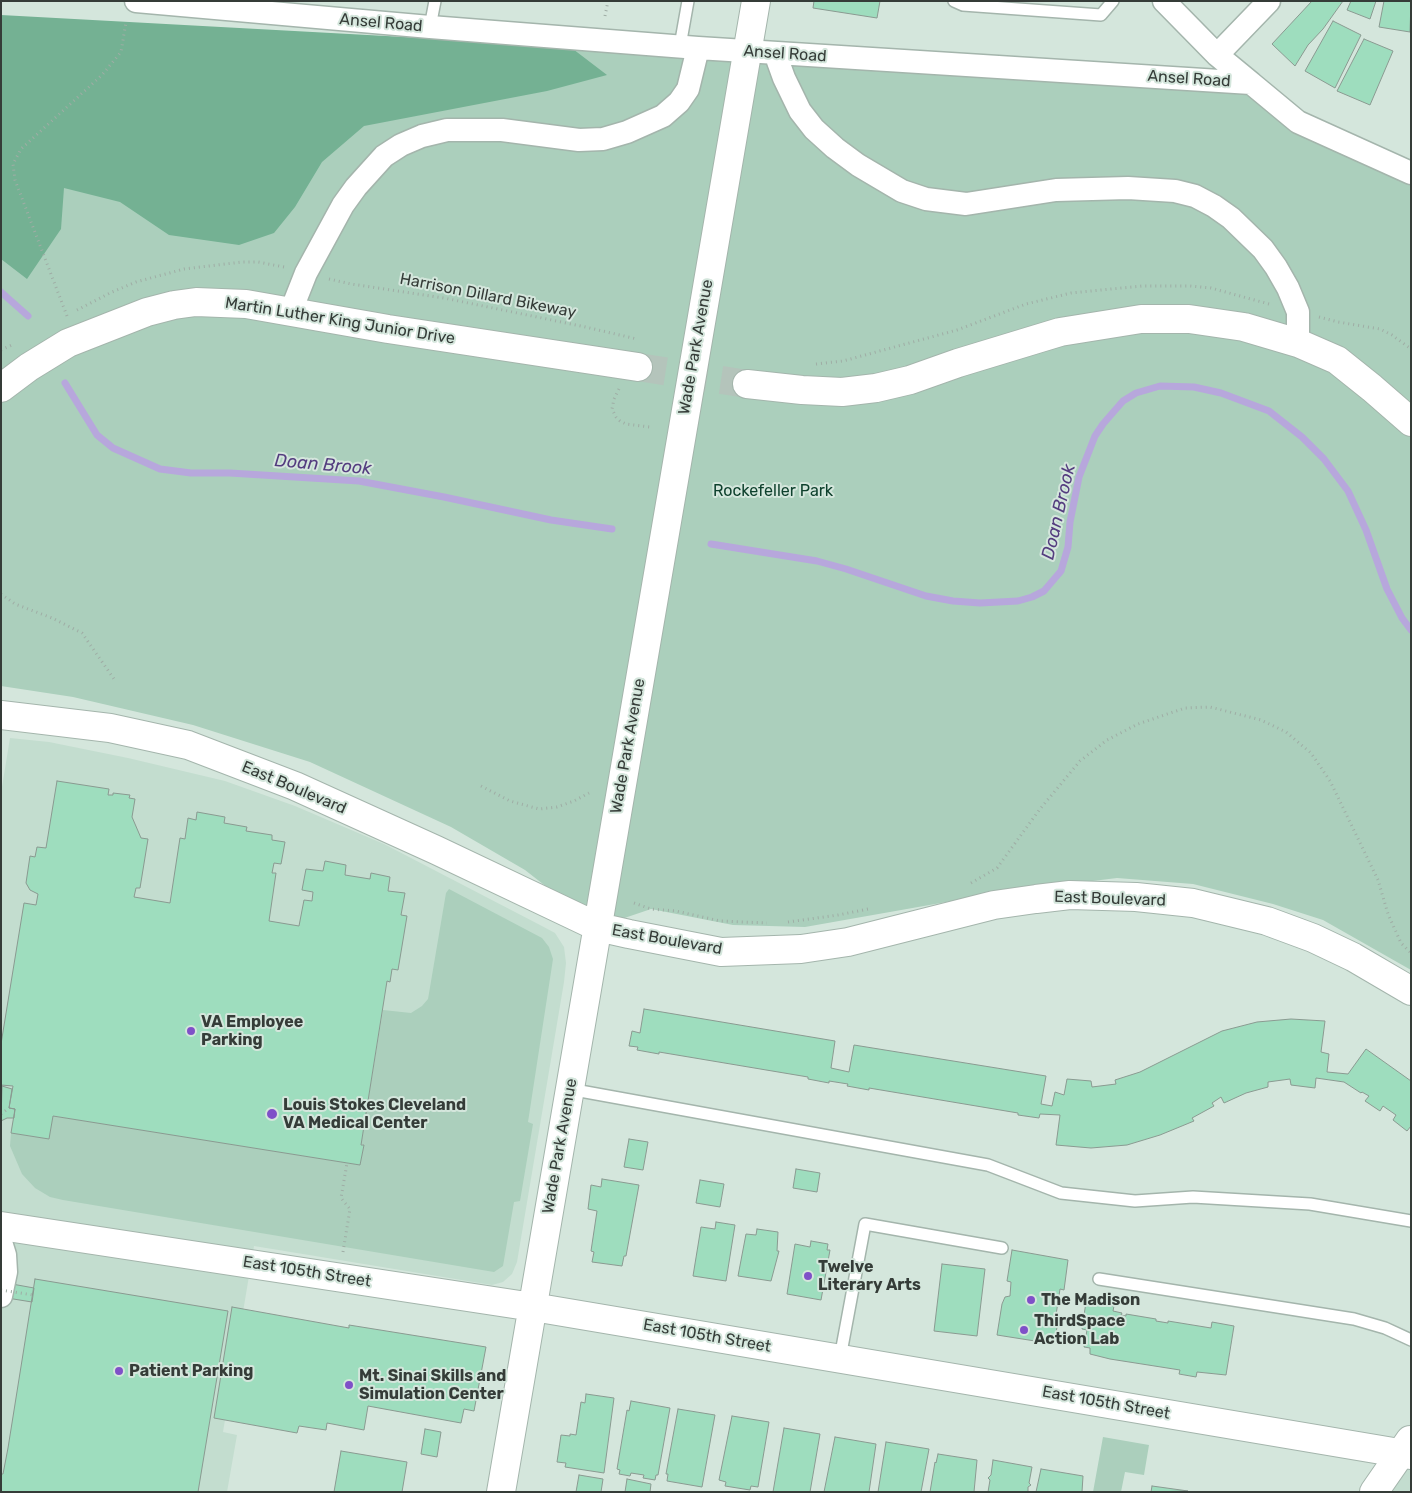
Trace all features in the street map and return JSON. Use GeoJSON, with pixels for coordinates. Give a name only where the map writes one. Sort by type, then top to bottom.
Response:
{"type":"FeatureCollection","features":[{"type":"Feature","properties":{"kind":"street","name":"Ansel Road"},"geometry":{"type":"LineString","coordinates":[[136,1],[213,5],[430,27],[689,47],[1251,83],[1298,122],[1411,173]]}},
{"type":"Feature","properties":{"kind":"street","name":"Wade Park Avenue"},"geometry":{"type":"LineString","coordinates":[[501,1492],[756,1]]}},
{"type":"Feature","properties":{"kind":"street"},"geometry":{"type":"LineString","coordinates":[[1164,1],[1217,55],[1251,83]]}},
{"type":"Feature","properties":{"kind":"street"},"geometry":{"type":"LineString","coordinates":[[1217,55],[1269,1]]}},
{"type":"Feature","properties":{"kind":"street"},"geometry":{"type":"LineString","coordinates":[[291,312],[306,273],[343,205],[356,187],[384,156],[401,145],[422,136],[447,130],[502,130],[579,140],[603,139],[627,132],[663,116],[679,102],[688,89],[689,47]]}},
{"type":"Feature","properties":{"kind":"street"},"geometry":{"type":"LineString","coordinates":[[775,53],[784,78],[800,111],[814,129],[858,166],[887,183],[926,200],[966,204],[1056,190],[1128,188],[1175,191],[1195,196],[1214,206],[1231,218],[1263,249],[1276,267],[1288,288],[1298,312],[1298,342]]}},
{"type":"Feature","properties":{"kind":"street","name":"Martin Luther King Junior Drive"},"geometry":{"type":"LineString","coordinates":[[1,388],[29,367],[68,343],[120,322],[174,305],[196,302],[223,302],[291,312],[388,329],[638,367]]}},
{"type":"Feature","properties":{"kind":"street"},"geometry":{"type":"LineString","coordinates":[[747,384],[834,392],[876,388],[910,380],[967,360],[1060,332],[1141,319],[1189,320],[1244,327],[1298,342],[1337,360],[1411,422]]}},
{"type":"Feature","properties":{"kind":"street","name":"East Boulevard"},"geometry":{"type":"LineString","coordinates":[[1,715],[110,728],[188,745],[295,786],[436,850],[598,928],[721,952],[801,949],[848,942],[994,905],[1028,900],[1070,895],[1136,897],[1192,903],[1267,921],[1313,938],[1353,957],[1411,990]]}},
{"type":"Feature","properties":{"kind":"street","name":"East 105th Street"},"geometry":{"type":"LineString","coordinates":[[1,1226],[533,1307],[1407,1449]]}},
{"type":"Feature","properties":{"kind":"street"},"geometry":{"type":"LineString","coordinates":[[1,1242],[5,1255],[6,1272],[1,1296]]}},
{"type":"Feature","properties":{"kind":"street"},"geometry":{"type":"LineString","coordinates":[[1374,1492],[1407,1449]]}},
{"type":"Feature","properties":{"kind":"lane"},"geometry":{"type":"LineString","coordinates":[[430,27],[435,1]]}},
{"type":"Feature","properties":{"kind":"lane"},"geometry":{"type":"LineString","coordinates":[[688,1],[689,47]]}},
{"type":"Feature","properties":{"kind":"lane"},"geometry":{"type":"LineString","coordinates":[[954,1],[963,6],[1101,15],[1113,1]]}},
{"type":"Feature","properties":{"kind":"lane"},"geometry":{"type":"LineString","coordinates":[[569,1089],[988,1165],[1061,1193],[1134,1201],[1193,1197],[1310,1204],[1411,1221]]}},
{"type":"Feature","properties":{"kind":"lane"},"geometry":{"type":"LineString","coordinates":[[840,1358],[865,1224],[1002,1248]]}},
{"type":"Feature","properties":{"kind":"lane"},"geometry":{"type":"LineString","coordinates":[[1099,1278],[1354,1318],[1385,1328],[1411,1340]]}},
{"type":"Feature","properties":{"kind":"path"},"geometry":{"type":"LineString","coordinates":[[605,16],[608,1]]}},
{"type":"Feature","properties":{"kind":"path"},"geometry":{"type":"LineString","coordinates":[[67,316],[15,180],[13,164],[21,149],[102,75],[121,52],[126,22]]}},
{"type":"Feature","properties":{"kind":"path","name":"Harrison Dillard Bikeway"},"geometry":{"type":"LineString","coordinates":[[330,279],[453,300],[642,340]]}},
{"type":"Feature","properties":{"kind":"path"},"geometry":{"type":"LineString","coordinates":[[1333,321],[1380,329],[1411,349]]}},
{"type":"Feature","properties":{"kind":"path"},"geometry":{"type":"LineString","coordinates":[[619,389],[612,409],[616,418],[626,424],[650,427]]}},
{"type":"Feature","properties":{"kind":"path"},"geometry":{"type":"LineString","coordinates":[[1,594],[15,604],[52,618],[82,633],[114,679]]}},
{"type":"Feature","properties":{"kind":"path"},"geometry":{"type":"LineString","coordinates":[[964,886],[982,878],[997,868],[1040,809],[1080,761],[1107,740],[1138,724],[1184,708],[1210,708],[1261,720],[1286,732],[1311,753],[1330,781],[1378,880],[1388,914],[1401,943],[1411,953]]}},
{"type":"Feature","properties":{"kind":"path"},"geometry":{"type":"LineString","coordinates":[[481,786],[510,801],[539,809],[557,808],[589,793]]}},
{"type":"Feature","properties":{"kind":"path"},"geometry":{"type":"LineString","coordinates":[[634,904],[651,909],[676,911],[720,921],[768,923]]}},
{"type":"Feature","properties":{"kind":"path"},"geometry":{"type":"LineString","coordinates":[[787,922],[838,915],[877,906]]}},
{"type":"Feature","properties":{"kind":"path"},"geometry":{"type":"LineString","coordinates":[[1,1114],[9,1108]]}},
{"type":"Feature","properties":{"kind":"path"},"geometry":{"type":"LineString","coordinates":[[343,1252],[350,1209],[341,1198],[347,1163]]}},
{"type":"Feature","properties":{"kind":"path"},"geometry":{"type":"LineString","coordinates":[[1,1290],[33,1295]]}},
{"type":"Feature","properties":{"kind":"shaded area","name":"Louis Stokes Cleveland VA Medical Center"},"geometry":{"type":"Polygon","coordinates":[[[10,738],[49,742],[225,781],[295,806],[384,844],[540,925],[555,933],[564,947],[566,963],[564,982],[517,1262],[512,1274],[503,1282],[492,1285],[254,1246],[223,1432],[237,1435],[227,1492],[1,1492],[1,793],[10,738]]]}},
{"type":"Feature","properties":{"kind":"shaded area"},"geometry":{"type":"Polygon","coordinates":[[[1411,1439],[1411,1492],[1374,1492],[1411,1439]]]}},
{"type":"Feature","properties":{"kind":"green space"},"geometry":{"type":"Polygon","coordinates":[[[1,15],[569,46],[607,75],[547,91],[364,126],[322,162],[295,207],[274,233],[239,245],[169,235],[120,202],[64,188],[61,229],[27,279],[1,259],[1,15]]]}},
{"type":"Feature","properties":{"kind":"green space","name":"Rockefeller Park"},"geometry":{"type":"Polygon","coordinates":[[[1,16],[1251,83],[1411,173],[1411,970],[1323,920],[1273,904],[1193,884],[1117,878],[1003,892],[805,927],[733,925],[651,909],[598,927],[525,870],[451,827],[310,762],[193,725],[73,697],[1,686],[1,16]]]}},
{"type":"Feature","properties":{"kind":"green space"},"geometry":{"type":"Polygon","coordinates":[[[449,889],[542,938],[549,947],[553,959],[528,1122],[533,1124],[520,1201],[514,1202],[503,1266],[494,1272],[63,1200],[50,1197],[35,1188],[22,1174],[10,1146],[11,1133],[49,1139],[53,1116],[360,1165],[364,1145],[361,1144],[383,1010],[411,1013],[422,1006],[428,999],[446,893],[449,889]]]}},
{"type":"Feature","properties":{"kind":"green space"},"geometry":{"type":"Polygon","coordinates":[[[1103,1437],[1149,1445],[1144,1475],[1125,1472],[1121,1492],[1093,1492],[1103,1437]]]}},
{"type":"Feature","properties":{"kind":"building"},"geometry":{"type":"Polygon","coordinates":[[[814,1],[880,1],[877,18],[813,8],[814,1]]]}},
{"type":"Feature","properties":{"kind":"building"},"geometry":{"type":"Polygon","coordinates":[[[1312,1],[1343,1],[1323,29],[1308,45],[1295,66],[1272,44],[1312,1]]]}},
{"type":"Feature","properties":{"kind":"building"},"geometry":{"type":"Polygon","coordinates":[[[1351,1],[1376,1],[1370,19],[1347,10],[1351,1]]]}},
{"type":"Feature","properties":{"kind":"building"},"geometry":{"type":"Polygon","coordinates":[[[1384,1],[1411,1],[1410,32],[1379,27],[1384,1]]]}},
{"type":"Feature","properties":{"kind":"building"},"geometry":{"type":"Polygon","coordinates":[[[1333,21],[1361,35],[1335,88],[1305,71],[1333,21]]]}},
{"type":"Feature","properties":{"kind":"building"},"geometry":{"type":"Polygon","coordinates":[[[1364,39],[1393,51],[1370,105],[1337,91],[1364,39]]]}},
{"type":"Feature","properties":{"kind":"building","name":"VA Employee Parking"},"geometry":{"type":"Polygon","coordinates":[[[57,781],[109,789],[108,795],[113,795],[113,793],[130,795],[129,798],[135,799],[132,817],[141,838],[148,839],[140,888],[136,888],[134,897],[170,903],[180,838],[185,839],[188,818],[196,820],[197,812],[225,817],[224,823],[247,827],[246,831],[272,835],[272,840],[285,842],[281,864],[274,863],[272,873],[276,873],[269,921],[299,926],[304,900],[312,901],[313,892],[302,890],[306,869],[323,871],[325,861],[346,865],[345,875],[370,879],[371,873],[390,877],[388,891],[405,893],[401,915],[407,916],[398,970],[392,969],[390,982],[387,981],[361,1145],[364,1145],[360,1165],[53,1116],[49,1139],[11,1133],[15,1109],[9,1108],[13,1086],[1,1085],[1,1044],[24,903],[36,905],[38,894],[30,890],[26,883],[30,856],[35,857],[37,847],[46,848],[57,781]]]}},
{"type":"Feature","properties":{"kind":"building"},"geometry":{"type":"Polygon","coordinates":[[[644,1009],[835,1041],[831,1068],[849,1072],[854,1045],[1046,1076],[1041,1104],[1052,1106],[1055,1092],[1064,1095],[1067,1079],[1091,1081],[1092,1087],[1116,1084],[1115,1080],[1140,1072],[1222,1031],[1257,1022],[1291,1019],[1325,1021],[1321,1052],[1329,1054],[1327,1072],[1348,1074],[1366,1049],[1411,1081],[1411,1126],[1407,1131],[1393,1120],[1396,1115],[1383,1106],[1380,1111],[1365,1101],[1369,1096],[1344,1082],[1316,1078],[1315,1088],[1291,1085],[1290,1079],[1268,1082],[1268,1087],[1246,1093],[1224,1103],[1221,1097],[1212,1103],[1214,1106],[1192,1118],[1194,1121],[1160,1135],[1127,1145],[1091,1148],[1056,1145],[1060,1115],[1040,1114],[1039,1118],[1018,1115],[1018,1113],[847,1086],[848,1084],[829,1081],[829,1083],[808,1079],[808,1077],[637,1050],[638,1047],[629,1046],[632,1031],[640,1033],[644,1009]]]}},
{"type":"Feature","properties":{"kind":"building"},"geometry":{"type":"Polygon","coordinates":[[[2,1086],[12,1089],[9,1108],[15,1109],[14,1118],[7,1118],[1,1121],[2,1086]]]}},
{"type":"Feature","properties":{"kind":"building"},"geometry":{"type":"Polygon","coordinates":[[[629,1139],[648,1142],[643,1170],[624,1167],[629,1139]]]}},
{"type":"Feature","properties":{"kind":"building"},"geometry":{"type":"Polygon","coordinates":[[[796,1169],[820,1173],[817,1192],[793,1188],[796,1169]]]}},
{"type":"Feature","properties":{"kind":"building"},"geometry":{"type":"Polygon","coordinates":[[[602,1179],[639,1185],[626,1256],[624,1256],[622,1266],[592,1262],[594,1252],[591,1251],[597,1211],[588,1209],[591,1185],[601,1187],[602,1179]]]}},
{"type":"Feature","properties":{"kind":"building"},"geometry":{"type":"Polygon","coordinates":[[[700,1180],[724,1184],[720,1207],[696,1203],[700,1180]]]}},
{"type":"Feature","properties":{"kind":"building"},"geometry":{"type":"Polygon","coordinates":[[[716,1222],[735,1225],[726,1281],[693,1276],[701,1227],[715,1229],[716,1222]]]}},
{"type":"Feature","properties":{"kind":"building"},"geometry":{"type":"Polygon","coordinates":[[[757,1229],[778,1232],[777,1251],[779,1251],[771,1281],[738,1276],[746,1234],[756,1235],[757,1229]]]}},
{"type":"Feature","properties":{"kind":"building","name":"Twelve Literary Arts"},"geometry":{"type":"Polygon","coordinates":[[[811,1241],[828,1244],[827,1250],[830,1250],[821,1300],[787,1294],[795,1244],[810,1247],[811,1241]]]}},
{"type":"Feature","properties":{"kind":"building","name":"The Madison"},"geometry":{"type":"Polygon","coordinates":[[[1012,1250],[1068,1260],[1064,1290],[1060,1289],[1056,1315],[1059,1316],[1054,1344],[997,1335],[1002,1304],[1005,1297],[1010,1296],[1011,1282],[1007,1281],[1012,1250]]]}},
{"type":"Feature","properties":{"kind":"building"},"geometry":{"type":"Polygon","coordinates":[[[942,1264],[985,1269],[977,1336],[934,1331],[942,1264]]]}},
{"type":"Feature","properties":{"kind":"building","name":"Patient Parking"},"geometry":{"type":"Polygon","coordinates":[[[35,1279],[228,1311],[198,1492],[1,1492],[1,1474],[3,1474],[8,1448],[35,1279]]]}},
{"type":"Feature","properties":{"kind":"building"},"geometry":{"type":"Polygon","coordinates":[[[1,1282],[34,1288],[32,1302],[1,1297],[1,1282]]]}},
{"type":"Feature","properties":{"kind":"building"},"geometry":{"type":"Polygon","coordinates":[[[1086,1302],[1114,1306],[1113,1311],[1122,1313],[1121,1315],[1126,1316],[1126,1314],[1156,1319],[1156,1321],[1168,1323],[1168,1321],[1211,1328],[1212,1322],[1234,1326],[1226,1375],[1197,1372],[1196,1377],[1179,1374],[1180,1370],[1090,1354],[1090,1348],[1084,1347],[1087,1330],[1082,1329],[1086,1302]]]}},
{"type":"Feature","properties":{"kind":"building","name":"Mt. Sinai Skills and Simulation Center"},"geometry":{"type":"Polygon","coordinates":[[[232,1307],[349,1328],[349,1325],[486,1347],[474,1411],[464,1409],[461,1423],[368,1406],[364,1430],[327,1423],[326,1430],[299,1426],[297,1433],[214,1418],[232,1307]]]}},
{"type":"Feature","properties":{"kind":"building"},"geometry":{"type":"Polygon","coordinates":[[[586,1394],[614,1398],[604,1473],[565,1467],[566,1463],[557,1462],[561,1435],[576,1435],[581,1402],[585,1403],[586,1394]]]}},
{"type":"Feature","properties":{"kind":"building"},"geometry":{"type":"Polygon","coordinates":[[[631,1401],[670,1408],[658,1475],[656,1475],[655,1480],[643,1478],[644,1475],[631,1473],[630,1476],[619,1474],[620,1470],[617,1469],[627,1410],[629,1411],[631,1401]]]}},
{"type":"Feature","properties":{"kind":"building"},"geometry":{"type":"Polygon","coordinates":[[[678,1409],[715,1415],[702,1487],[667,1481],[668,1474],[666,1474],[678,1409]]]}},
{"type":"Feature","properties":{"kind":"building"},"geometry":{"type":"Polygon","coordinates":[[[732,1416],[769,1422],[758,1487],[751,1486],[750,1490],[725,1486],[726,1482],[719,1480],[732,1416]]]}},
{"type":"Feature","properties":{"kind":"building"},"geometry":{"type":"Polygon","coordinates":[[[784,1428],[820,1434],[810,1492],[773,1492],[784,1428]]]}},
{"type":"Feature","properties":{"kind":"building"},"geometry":{"type":"Polygon","coordinates":[[[425,1429],[441,1432],[437,1457],[421,1454],[425,1429]]]}},
{"type":"Feature","properties":{"kind":"building"},"geometry":{"type":"Polygon","coordinates":[[[835,1437],[876,1444],[869,1492],[824,1492],[835,1437]]]}},
{"type":"Feature","properties":{"kind":"building"},"geometry":{"type":"Polygon","coordinates":[[[886,1442],[929,1449],[921,1492],[878,1492],[886,1442]]]}},
{"type":"Feature","properties":{"kind":"building"},"geometry":{"type":"Polygon","coordinates":[[[341,1451],[407,1462],[402,1492],[334,1492],[341,1451]]]}},
{"type":"Feature","properties":{"kind":"building"},"geometry":{"type":"Polygon","coordinates":[[[938,1454],[977,1460],[974,1492],[930,1492],[938,1454]]]}},
{"type":"Feature","properties":{"kind":"building"},"geometry":{"type":"Polygon","coordinates":[[[993,1460],[1032,1467],[1029,1483],[1031,1485],[1028,1487],[1028,1492],[988,1492],[990,1480],[988,1478],[991,1475],[993,1460]]]}},
{"type":"Feature","properties":{"kind":"building"},"geometry":{"type":"Polygon","coordinates":[[[1041,1469],[1083,1476],[1082,1492],[1036,1492],[1041,1469]]]}},
{"type":"Feature","properties":{"kind":"building"},"geometry":{"type":"Polygon","coordinates":[[[579,1475],[603,1479],[601,1492],[576,1492],[579,1475]]]}},
{"type":"Feature","properties":{"kind":"building"},"geometry":{"type":"Polygon","coordinates":[[[627,1479],[651,1484],[650,1492],[625,1492],[627,1479]]]}},
{"type":"Feature","properties":{"kind":"building"},"geometry":{"type":"Polygon","coordinates":[[[1152,1486],[1188,1491],[1151,1492],[1152,1486]]]}},
{"type":"Feature","properties":{"kind":"waterway","name":"Doan Brook"},"geometry":{"type":"LineString","coordinates":[[1,292],[28,316]]}},
{"type":"Feature","properties":{"kind":"waterway","name":"Doan Brook"},"geometry":{"type":"LineString","coordinates":[[65,383],[97,435],[113,448],[160,469],[191,473],[230,473],[359,481],[551,520],[612,529]]}},
{"type":"Feature","properties":{"kind":"waterway","name":"Doan Brook"},"geometry":{"type":"LineString","coordinates":[[711,544],[817,561],[926,596],[953,601],[980,603],[1018,601],[1032,597],[1044,591],[1061,571],[1068,547],[1070,522],[1079,477],[1095,436],[1103,424],[1123,401],[1136,393],[1160,386],[1194,387],[1221,393],[1269,411],[1302,437],[1324,459],[1348,491],[1366,530],[1387,589],[1402,618],[1411,630]]}},
{"type":"Feature","properties":{"kind":"tunnel"},"geometry":{"type":"LineString","coordinates":[[638,367],[747,384]]}},
{"type":"Feature","properties":{"kind":"place","name":"VA Employee Parking"},"geometry":{"type":"Point","coordinates":[191,1031]}},
{"type":"Feature","properties":{"kind":"place","name":"Louis Stokes Cleveland VA Medical Center"},"geometry":{"type":"Point","coordinates":[272,1114]}},
{"type":"Feature","properties":{"kind":"place","name":"Twelve Literary Arts"},"geometry":{"type":"Point","coordinates":[808,1276]}},
{"type":"Feature","properties":{"kind":"place","name":"The Madison"},"geometry":{"type":"Point","coordinates":[1031,1300]}},
{"type":"Feature","properties":{"kind":"place","name":"ThirdSpace Action Lab"},"geometry":{"type":"Point","coordinates":[1024,1330]}},
{"type":"Feature","properties":{"kind":"place","name":"Patient Parking"},"geometry":{"type":"Point","coordinates":[119,1371]}},
{"type":"Feature","properties":{"kind":"place","name":"Mt. Sinai Skills and Simulation Center"},"geometry":{"type":"Point","coordinates":[349,1385]}}]}
